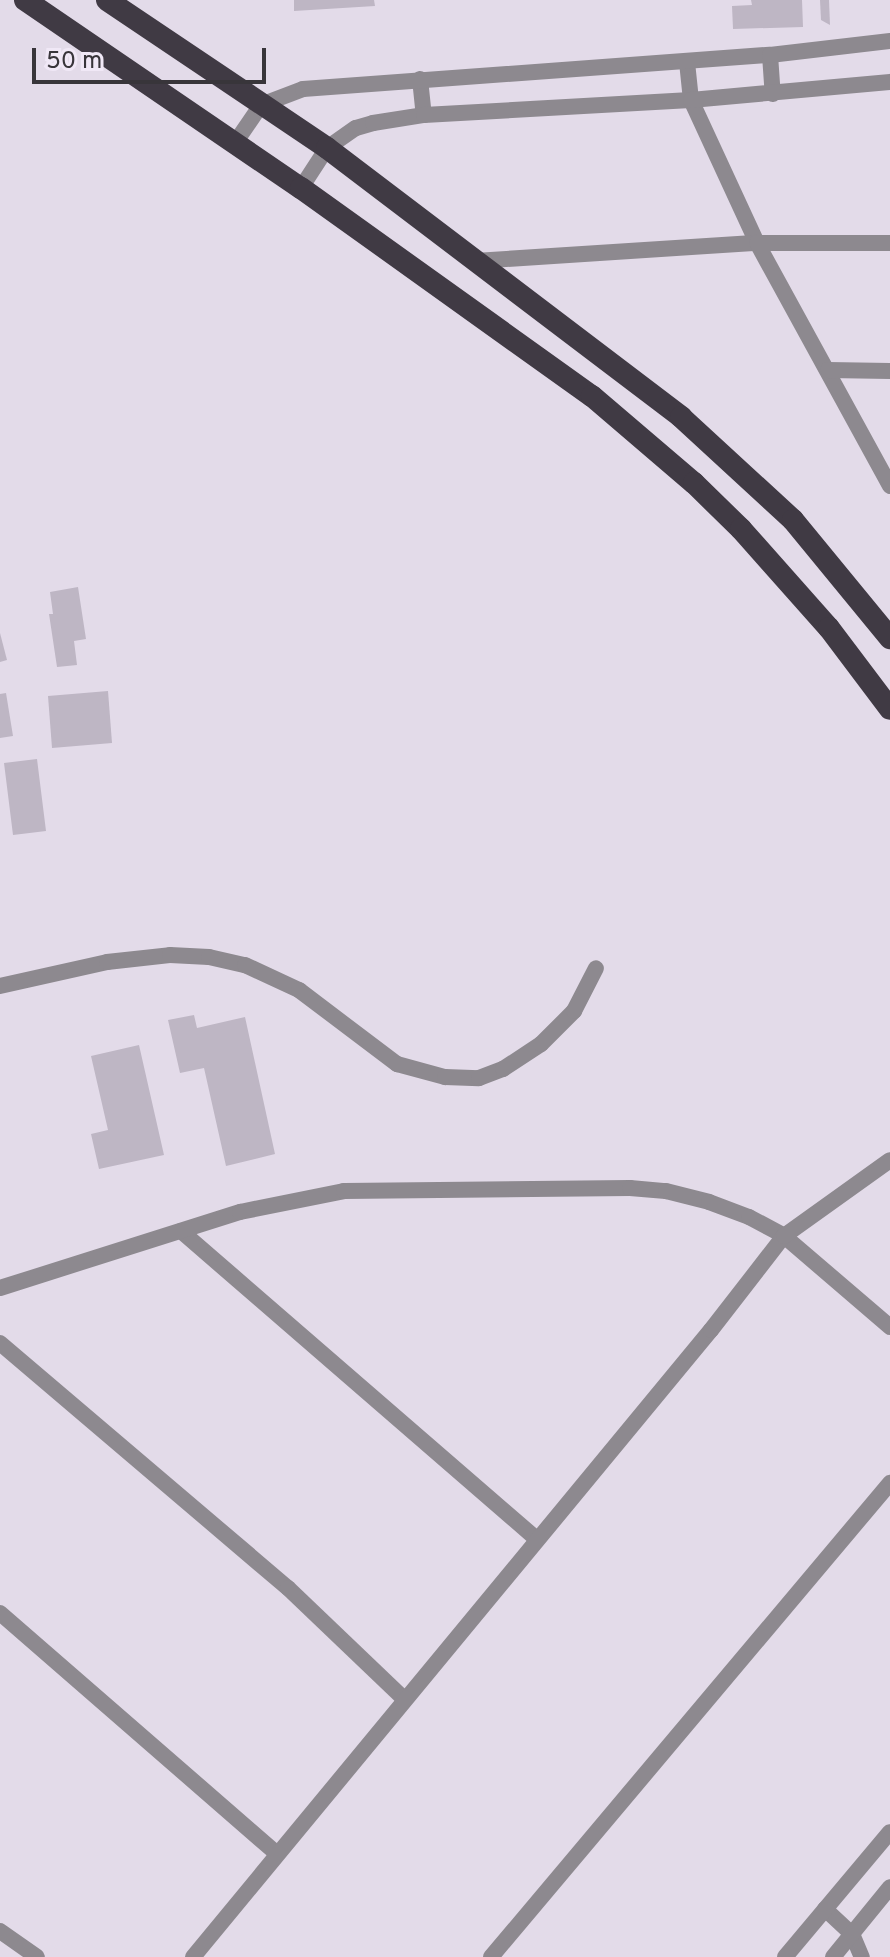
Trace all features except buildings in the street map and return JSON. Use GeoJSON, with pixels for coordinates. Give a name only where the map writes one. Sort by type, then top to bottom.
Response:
{"type":"FeatureCollection","features":[{"type":"Feature","properties":{"kind":"highway"},"geometry":{"type":"LineString","coordinates":[[25,0],[301,188],[592,396],[694,483],[786,578],[890,709]]}},
{"type":"Feature","properties":{"kind":"highway"},"geometry":{"type":"LineString","coordinates":[[107,0],[327,148],[622,369],[737,467],[793,520],[890,638]]}},
{"type":"Feature","properties":{"kind":"street"},"geometry":{"type":"LineString","coordinates":[[235,143],[261,105],[303,89],[687,62],[890,41]]}},
{"type":"Feature","properties":{"kind":"street"},"geometry":{"type":"LineString","coordinates":[[770,55],[773,94]]}},
{"type":"Feature","properties":{"kind":"street"},"geometry":{"type":"LineString","coordinates":[[687,62],[691,100],[757,243],[889,484]]}},
{"type":"Feature","properties":{"kind":"street"},"geometry":{"type":"LineString","coordinates":[[420,79],[424,115]]}},
{"type":"Feature","properties":{"kind":"street"},"geometry":{"type":"LineString","coordinates":[[301,188],[327,148],[341,137],[373,123],[424,115],[691,100],[890,82]]}},
{"type":"Feature","properties":{"kind":"street"},"geometry":{"type":"LineString","coordinates":[[475,261],[757,243],[890,243]]}},
{"type":"Feature","properties":{"kind":"street"},"geometry":{"type":"LineString","coordinates":[[828,370],[890,371]]}},
{"type":"Feature","properties":{"kind":"street"},"geometry":{"type":"LineString","coordinates":[[0,986],[107,962],[170,955],[209,957],[245,965],[299,990],[397,1064],[445,1077],[479,1078],[503,1069],[541,1044],[574,1011],[596,968]]}},
{"type":"Feature","properties":{"kind":"street"},"geometry":{"type":"LineString","coordinates":[[193,1957],[711,1330],[784,1236],[890,1160]]}},
{"type":"Feature","properties":{"kind":"street"},"geometry":{"type":"LineString","coordinates":[[0,1288],[240,1212],[344,1191],[630,1188],[666,1191],[749,1217],[784,1236],[890,1327]]}},
{"type":"Feature","properties":{"kind":"street"},"geometry":{"type":"LineString","coordinates":[[181,1231],[537,1539]]}},
{"type":"Feature","properties":{"kind":"street"},"geometry":{"type":"LineString","coordinates":[[0,1344],[288,1588],[404,1699]]}},
{"type":"Feature","properties":{"kind":"street"},"geometry":{"type":"LineString","coordinates":[[491,1957],[890,1483]]}},
{"type":"Feature","properties":{"kind":"street"},"geometry":{"type":"LineString","coordinates":[[0,1613],[277,1854]]}},
{"type":"Feature","properties":{"kind":"street"},"geometry":{"type":"LineString","coordinates":[[785,1957],[890,1832]]}},
{"type":"Feature","properties":{"kind":"street"},"geometry":{"type":"LineString","coordinates":[[833,1957],[890,1887]]}},
{"type":"Feature","properties":{"kind":"street"},"geometry":{"type":"LineString","coordinates":[[825,1909],[852,1934],[862,1957]]}},
{"type":"Feature","properties":{"kind":"street"},"geometry":{"type":"LineString","coordinates":[[0,1931],[37,1957]]}}]}
